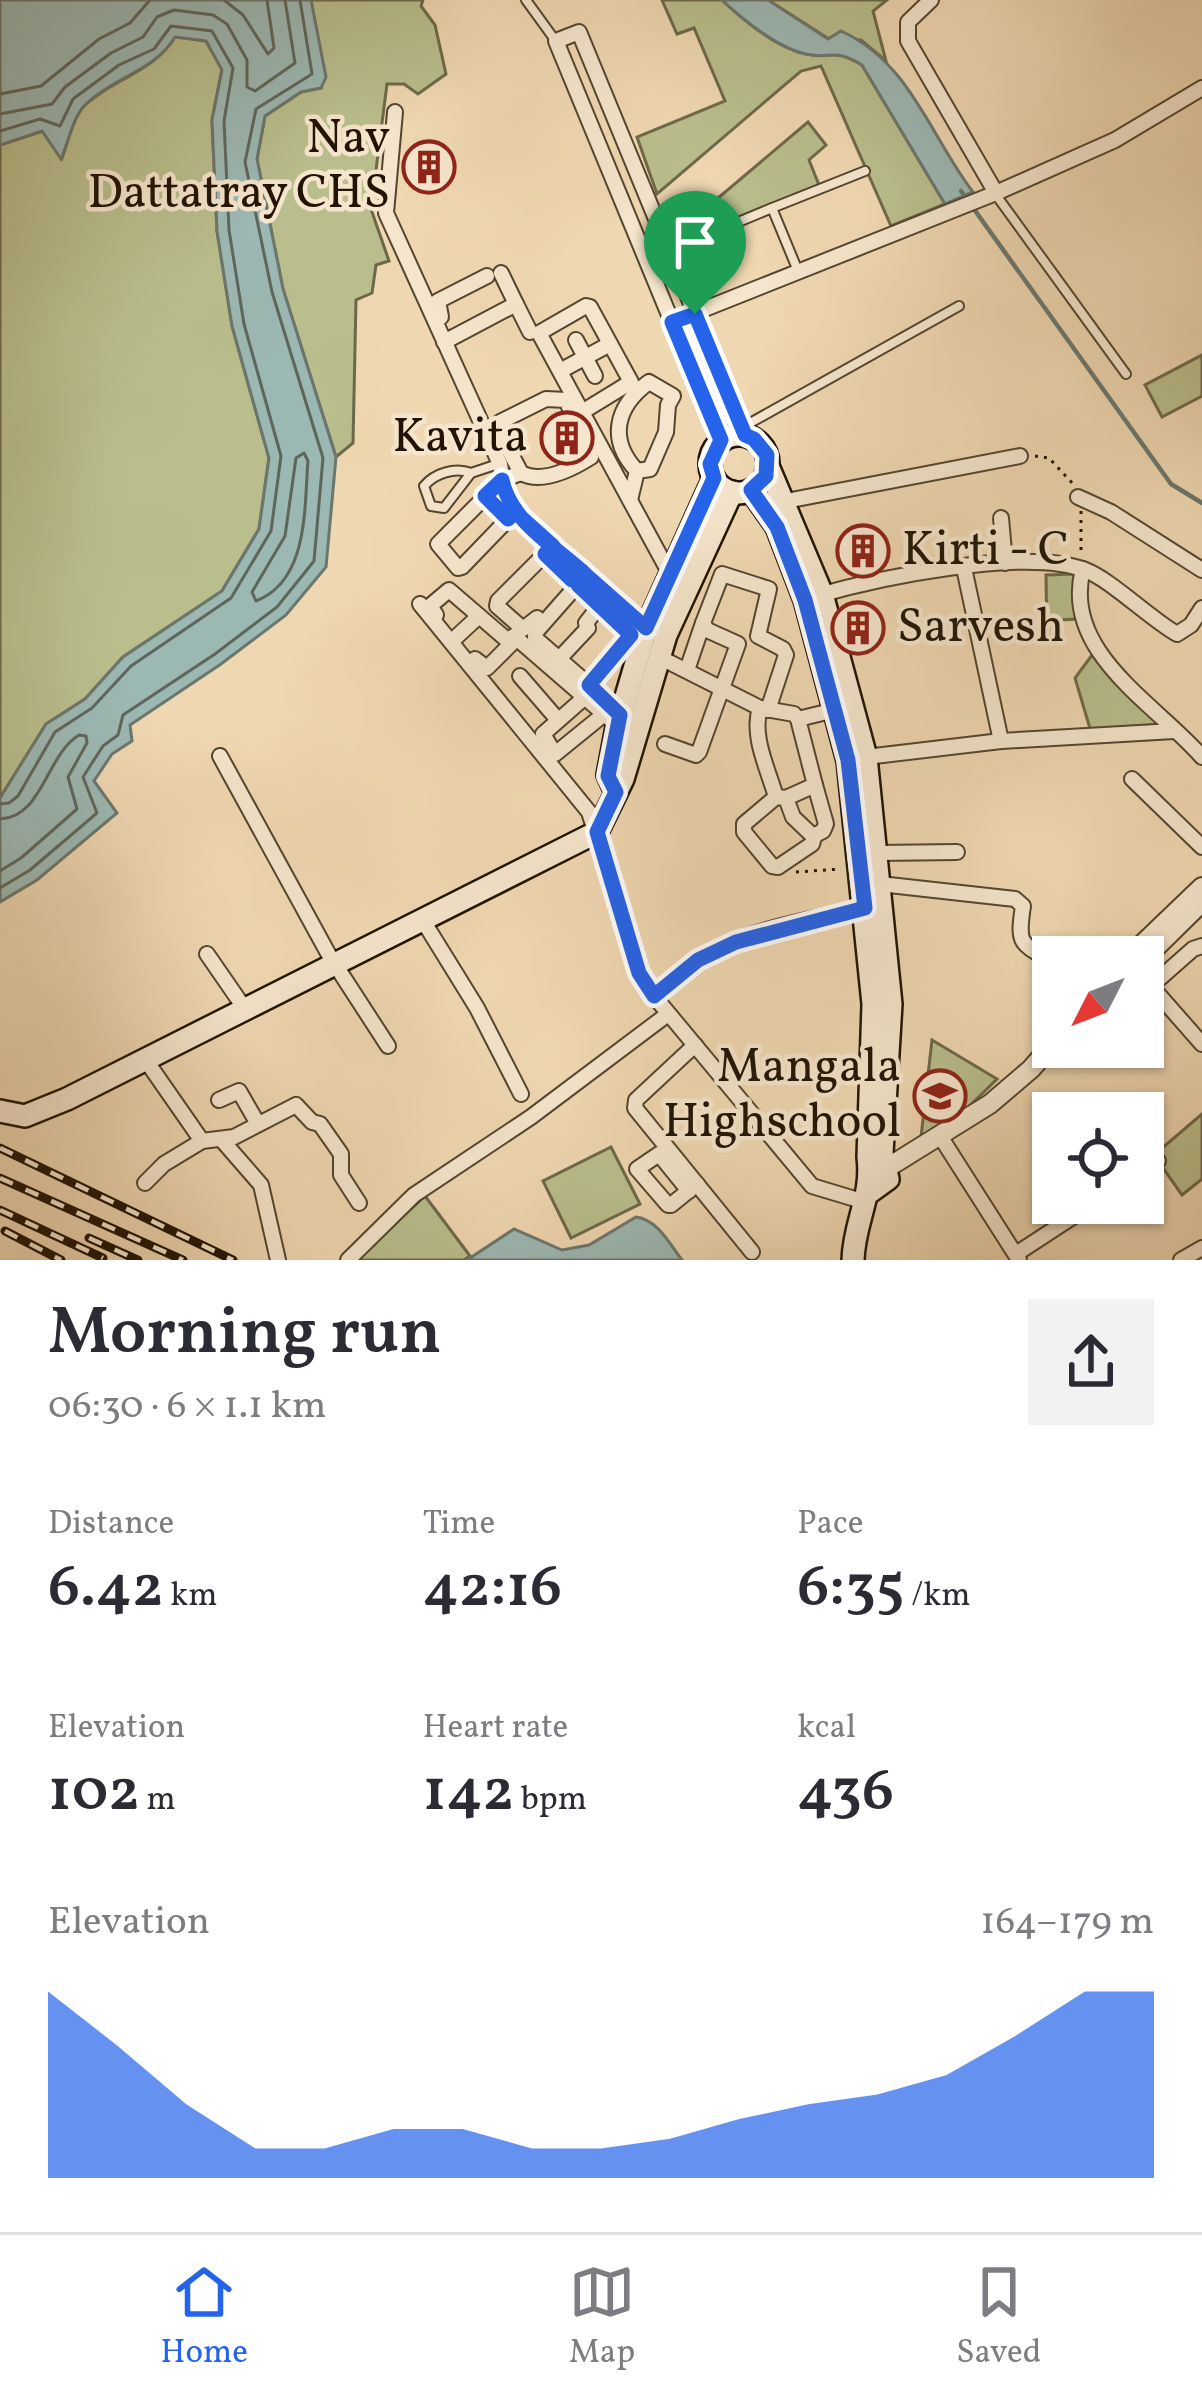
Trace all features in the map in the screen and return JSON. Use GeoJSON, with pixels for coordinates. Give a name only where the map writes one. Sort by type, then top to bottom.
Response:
{"type":"FeatureCollection","features":[{"type":"Feature","properties":{"kind":"main road"},"geometry":{"type":"LineString","coordinates":[[785,516],[732,486],[710,464],[721,440],[744,431],[762,446],[866,757],[868,860]]}},
{"type":"Feature","properties":{"kind":"main road"},"geometry":{"type":"LineString","coordinates":[[732,486],[760,484],[768,466]]}},
{"type":"Feature","properties":{"kind":"main road"},"geometry":{"type":"LineString","coordinates":[[622,723],[679,581],[732,486]]}},
{"type":"Feature","properties":{"kind":"main road"},"geometry":{"type":"LineString","coordinates":[[813,597],[876,900],[868,1157],[876,1184],[856,1230],[853,1260]]}},
{"type":"Feature","properties":{"kind":"main road"},"geometry":{"type":"LineString","coordinates":[[0,1111],[25,1116],[597,832],[616,792],[608,776],[622,723],[657,640]]}},
{"type":"Feature","properties":{"kind":"street"},"geometry":{"type":"LineString","coordinates":[[931,0],[908,22],[908,41],[995,193]]}},
{"type":"Feature","properties":{"kind":"street"},"geometry":{"type":"LineString","coordinates":[[721,440],[556,41],[579,32],[744,431]]}},
{"type":"Feature","properties":{"kind":"street"},"geometry":{"type":"LineString","coordinates":[[578,94],[601,85]]}},
{"type":"Feature","properties":{"kind":"street"},"geometry":{"type":"LineString","coordinates":[[672,322],[995,193],[1115,140],[1202,88]]}},
{"type":"Feature","properties":{"kind":"street"},"geometry":{"type":"LineString","coordinates":[[395,112],[386,213],[465,365]]}},
{"type":"Feature","properties":{"kind":"street"},"geometry":{"type":"LineString","coordinates":[[512,516],[501,472],[436,305],[494,274],[530,332]]}},
{"type":"Feature","properties":{"kind":"street"},"geometry":{"type":"LineString","coordinates":[[448,340],[516,304]]}},
{"type":"Feature","properties":{"kind":"street"},"geometry":{"type":"LineString","coordinates":[[582,412],[629,386],[586,306],[539,333],[560,371],[582,412],[630,500],[679,581],[713,598]]}},
{"type":"Feature","properties":{"kind":"street"},"geometry":{"type":"LineString","coordinates":[[576,340],[595,376]]}},
{"type":"Feature","properties":{"kind":"street"},"geometry":{"type":"LineString","coordinates":[[560,371],[610,344]]}},
{"type":"Feature","properties":{"kind":"street"},"geometry":{"type":"LineString","coordinates":[[649,382],[673,396],[666,432],[650,469],[637,472],[623,457],[617,423],[649,382]]}},
{"type":"Feature","properties":{"kind":"street"},"geometry":{"type":"LineString","coordinates":[[501,472],[533,479],[591,457],[566,400],[546,400],[500,422],[502,437],[521,473]]}},
{"type":"Feature","properties":{"kind":"street"},"geometry":{"type":"LineString","coordinates":[[785,516],[1020,455]]}},
{"type":"Feature","properties":{"kind":"street"},"geometry":{"type":"LineString","coordinates":[[501,472],[485,496],[438,540],[458,568],[512,516]]}},
{"type":"Feature","properties":{"kind":"street"},"geometry":{"type":"LineString","coordinates":[[630,500],[637,472]]}},
{"type":"Feature","properties":{"kind":"street"},"geometry":{"type":"LineString","coordinates":[[485,496],[687,670],[764,709],[794,714],[826,824],[824,831],[813,836]]}},
{"type":"Feature","properties":{"kind":"street"},"geometry":{"type":"LineString","coordinates":[[1078,496],[1202,570]]}},
{"type":"Feature","properties":{"kind":"street"},"geometry":{"type":"LineString","coordinates":[[1001,518],[1005,562]]}},
{"type":"Feature","properties":{"kind":"street"},"geometry":{"type":"LineString","coordinates":[[549,550],[497,606],[523,629],[528,628],[579,578]]}},
{"type":"Feature","properties":{"kind":"street"},"geometry":{"type":"LineString","coordinates":[[813,597],[964,568],[1037,562],[1082,568],[1177,634],[1191,625],[1202,608]]}},
{"type":"Feature","properties":{"kind":"street"},"geometry":{"type":"LineString","coordinates":[[964,568],[1000,740]]}},
{"type":"Feature","properties":{"kind":"street"},"geometry":{"type":"LineString","coordinates":[[1082,568],[1078,584],[1081,620],[1092,645],[1202,758]]}},
{"type":"Feature","properties":{"kind":"street"},"geometry":{"type":"LineString","coordinates":[[687,670],[722,574],[770,589],[758,636]]}},
{"type":"Feature","properties":{"kind":"street"},"geometry":{"type":"LineString","coordinates":[[441,624],[430,606],[449,590],[507,640],[518,638],[587,692],[622,723],[555,754],[543,734],[587,692],[631,635],[579,578]]}},
{"type":"Feature","properties":{"kind":"street"},"geometry":{"type":"LineString","coordinates":[[579,578],[535,638],[587,692]]}},
{"type":"Feature","properties":{"kind":"street"},"geometry":{"type":"LineString","coordinates":[[420,604],[454,639],[589,812],[639,973],[654,996],[812,1186],[876,1184],[1038,1079],[1048,1068]]}},
{"type":"Feature","properties":{"kind":"street"},"geometry":{"type":"LineString","coordinates":[[558,659],[588,628],[594,628],[604,610]]}},
{"type":"Feature","properties":{"kind":"street"},"geometry":{"type":"LineString","coordinates":[[454,639],[479,616]]}},
{"type":"Feature","properties":{"kind":"street"},"geometry":{"type":"LineString","coordinates":[[704,623],[707,631],[738,644],[758,636],[783,649],[786,656],[757,734],[781,797],[813,836]]}},
{"type":"Feature","properties":{"kind":"street"},"geometry":{"type":"LineString","coordinates":[[454,639],[483,668],[518,638]]}},
{"type":"Feature","properties":{"kind":"street"},"geometry":{"type":"LineString","coordinates":[[665,744],[696,755],[699,752],[738,644]]}},
{"type":"Feature","properties":{"kind":"street"},"geometry":{"type":"LineString","coordinates":[[520,676],[558,720]]}},
{"type":"Feature","properties":{"kind":"street"},"geometry":{"type":"LineString","coordinates":[[490,682],[534,732],[531,736]]}},
{"type":"Feature","properties":{"kind":"street"},"geometry":{"type":"LineString","coordinates":[[798,719],[835,710]]}},
{"type":"Feature","properties":{"kind":"street"},"geometry":{"type":"LineString","coordinates":[[866,757],[1000,740],[1174,731]]}},
{"type":"Feature","properties":{"kind":"street"},"geometry":{"type":"LineString","coordinates":[[220,756],[388,1046]]}},
{"type":"Feature","properties":{"kind":"street"},"geometry":{"type":"LineString","coordinates":[[1132,778],[1202,847]]}},
{"type":"Feature","properties":{"kind":"street"},"geometry":{"type":"LineString","coordinates":[[813,836],[812,844],[778,867],[772,866],[744,832],[744,824],[781,797],[815,784]]}},
{"type":"Feature","properties":{"kind":"street"},"geometry":{"type":"LineString","coordinates":[[868,860],[957,852]]}},
{"type":"Feature","properties":{"kind":"street"},"geometry":{"type":"LineString","coordinates":[[1162,936],[1202,887]]}},
{"type":"Feature","properties":{"kind":"street"},"geometry":{"type":"LineString","coordinates":[[654,996],[698,960],[736,942],[876,900],[1015,899],[1023,906],[1020,940],[1032,948]]}},
{"type":"Feature","properties":{"kind":"street"},"geometry":{"type":"LineString","coordinates":[[1154,936],[1202,902]]}},
{"type":"Feature","properties":{"kind":"street"},"geometry":{"type":"LineString","coordinates":[[422,919],[477,1008],[521,1094]]}},
{"type":"Feature","properties":{"kind":"street"},"geometry":{"type":"LineString","coordinates":[[1164,970],[1202,946]]}},
{"type":"Feature","properties":{"kind":"street"},"geometry":{"type":"LineString","coordinates":[[207,955],[244,1009]]}},
{"type":"Feature","properties":{"kind":"street"},"geometry":{"type":"LineString","coordinates":[[1164,1001],[1202,1044]]}},
{"type":"Feature","properties":{"kind":"street"},"geometry":{"type":"LineString","coordinates":[[348,1260],[414,1196],[668,1014]]}},
{"type":"Feature","properties":{"kind":"street"},"geometry":{"type":"LineString","coordinates":[[694,1045],[636,1100],[635,1108],[693,1187],[752,1252]]}},
{"type":"Feature","properties":{"kind":"street"},"geometry":{"type":"LineString","coordinates":[[146,1059],[202,1141]]}},
{"type":"Feature","properties":{"kind":"street"},"geometry":{"type":"LineString","coordinates":[[993,1109],[1032,1067]]}},
{"type":"Feature","properties":{"kind":"street"},"geometry":{"type":"LineString","coordinates":[[219,1100],[239,1091],[257,1121]]}},
{"type":"Feature","properties":{"kind":"street"},"geometry":{"type":"LineString","coordinates":[[145,1183],[164,1164],[202,1141],[221,1139],[292,1104],[320,1124],[341,1154],[341,1175],[359,1203]]}},
{"type":"Feature","properties":{"kind":"street"},"geometry":{"type":"LineString","coordinates":[[236,1130],[257,1121]]}},
{"type":"Feature","properties":{"kind":"street"},"geometry":{"type":"LineString","coordinates":[[221,1139],[261,1185],[278,1260]]}},
{"type":"Feature","properties":{"kind":"street"},"geometry":{"type":"LineString","coordinates":[[942,1140],[1018,1257],[1064,1224]]}},
{"type":"Feature","properties":{"kind":"street"},"geometry":{"type":"LineString","coordinates":[[676,1166],[656,1154],[637,1169],[668,1205],[693,1187]]}},
{"type":"Feature","properties":{"kind":"lane"},"geometry":{"type":"LineString","coordinates":[[526,0],[556,41]]}},
{"type":"Feature","properties":{"kind":"lane"},"geometry":{"type":"LineString","coordinates":[[712,233],[865,170]]}},
{"type":"Feature","properties":{"kind":"lane"},"geometry":{"type":"LineString","coordinates":[[995,193],[1126,374]]}},
{"type":"Feature","properties":{"kind":"lane"},"geometry":{"type":"LineString","coordinates":[[772,208],[798,272]]}},
{"type":"Feature","properties":{"kind":"lane"},"geometry":{"type":"LineString","coordinates":[[744,431],[959,306]]}},
{"type":"Feature","properties":{"kind":"lane"},"geometry":{"type":"LineString","coordinates":[[471,473],[444,508],[431,506],[424,486],[428,481],[461,469],[501,472]]}},
{"type":"Feature","properties":{"kind":"path"},"geometry":{"type":"LineString","coordinates":[[784,872],[868,860]]}},
{"type":"Feature","properties":{"kind":"green space"},"geometry":{"type":"Polygon","coordinates":[[[311,0],[423,0],[421,6],[435,25],[446,74],[418,94],[404,84],[387,84],[371,209],[389,261],[376,265],[372,293],[356,300],[353,443],[336,457],[283,289],[257,159],[265,116],[301,92],[321,88],[311,0]]]}},
{"type":"Feature","properties":{"kind":"green space"},"geometry":{"type":"Polygon","coordinates":[[[662,0],[722,0],[784,46],[806,54],[844,56],[862,65],[945,204],[891,226],[821,66],[801,71],[657,194],[637,137],[725,101],[694,28],[677,34],[662,0]]]}},
{"type":"Feature","properties":{"kind":"green space"},"geometry":{"type":"Polygon","coordinates":[[[768,0],[887,0],[873,11],[886,61],[861,40],[829,39],[768,0]]]}},
{"type":"Feature","properties":{"kind":"green space"},"geometry":{"type":"Polygon","coordinates":[[[175,36],[206,41],[222,69],[212,120],[217,231],[232,326],[269,458],[259,529],[222,591],[123,657],[85,699],[46,724],[0,798],[0,145],[43,131],[62,158],[85,105],[157,58],[175,36]]]}},
{"type":"Feature","properties":{"kind":"green space"},"geometry":{"type":"Polygon","coordinates":[[[808,122],[826,145],[809,160],[819,185],[713,228],[705,209],[808,122]]]}},
{"type":"Feature","properties":{"kind":"green space"},"geometry":{"type":"Polygon","coordinates":[[[1202,355],[1202,396],[1162,417],[1145,385],[1202,355]]]}},
{"type":"Feature","properties":{"kind":"green space"},"geometry":{"type":"Polygon","coordinates":[[[1075,574],[1076,619],[1061,620],[1061,642],[1047,642],[1046,575],[1075,574]]]}},
{"type":"Feature","properties":{"kind":"green space"},"geometry":{"type":"Polygon","coordinates":[[[1092,655],[1168,730],[1091,732],[1075,678],[1092,655]]]}},
{"type":"Feature","properties":{"kind":"green space"},"geometry":{"type":"Polygon","coordinates":[[[932,1040],[997,1079],[939,1136],[921,1137],[932,1040]]]}},
{"type":"Feature","properties":{"kind":"green space"},"geometry":{"type":"Polygon","coordinates":[[[1202,1114],[1202,1179],[1182,1195],[1164,1169],[1164,1146],[1202,1114]]]}},
{"type":"Feature","properties":{"kind":"green space"},"geometry":{"type":"Polygon","coordinates":[[[611,1147],[640,1204],[571,1238],[543,1181],[611,1147]]]}},
{"type":"Feature","properties":{"kind":"green space"},"geometry":{"type":"Polygon","coordinates":[[[425,1196],[470,1256],[464,1260],[356,1260],[425,1196]]]}},
{"type":"Feature","properties":{"kind":"water"},"geometry":{"type":"Polygon","coordinates":[[[0,0],[311,0],[326,77],[321,88],[301,92],[265,116],[257,159],[283,289],[336,457],[326,567],[286,615],[130,725],[132,741],[112,754],[94,781],[117,813],[37,880],[0,902],[0,798],[46,724],[85,699],[123,657],[222,591],[259,529],[269,458],[232,326],[217,231],[212,120],[222,70],[206,41],[175,37],[156,58],[95,96],[77,117],[61,159],[42,131],[0,145],[0,0]]]}},
{"type":"Feature","properties":{"kind":"water"},"geometry":{"type":"Polygon","coordinates":[[[722,0],[768,0],[828,39],[841,31],[865,45],[902,81],[973,192],[945,204],[862,65],[838,55],[806,54],[784,46],[722,0]]]}},
{"type":"Feature","properties":{"kind":"water"},"geometry":{"type":"Polygon","coordinates":[[[636,1217],[657,1227],[682,1260],[467,1260],[514,1229],[562,1250],[589,1245],[636,1217]]]}},
{"type":"Feature","properties":{"kind":"waterway"},"geometry":{"type":"LineString","coordinates":[[961,191],[1171,484],[1202,503]]}},
{"type":"Feature","properties":{"kind":"railway"},"geometry":{"type":"LineString","coordinates":[[0,1148],[233,1260]]}},
{"type":"Feature","properties":{"kind":"railway"},"geometry":{"type":"LineString","coordinates":[[0,1178],[183,1260]]}},
{"type":"Feature","properties":{"kind":"railway"},"geometry":{"type":"LineString","coordinates":[[0,1210],[103,1258]]}},
{"type":"Feature","properties":{"kind":"railway"},"geometry":{"type":"LineString","coordinates":[[5,1231],[61,1260]]}},
{"type":"Feature","properties":{"kind":"railway"},"geometry":{"type":"LineString","coordinates":[[89,1238],[138,1260]]}},
{"type":"Feature","properties":{"kind":"place","name":"Nav Dattatray CHS"},"geometry":{"type":"Point","coordinates":[429,167]}},
{"type":"Feature","properties":{"kind":"place","name":"Kavita"},"geometry":{"type":"Point","coordinates":[567,438]}},
{"type":"Feature","properties":{"kind":"place","name":"Kirti - C"},"geometry":{"type":"Point","coordinates":[863,551]}},
{"type":"Feature","properties":{"kind":"place","name":"Sarvesh"},"geometry":{"type":"Point","coordinates":[858,628]}},
{"type":"Feature","properties":{"kind":"place","name":"Mangala Highschool"},"geometry":{"type":"Point","coordinates":[940,1096]}},
{"type":"Feature","properties":{"kind":"route"},"geometry":{"type":"LineString","coordinates":[[695,314],[672,322],[721,440],[710,464],[714,478],[646,628],[581,570],[515,512],[506,501],[502,480],[485,496],[508,519],[515,512],[553,546],[545,554],[572,580],[581,570],[586,575],[578,585],[631,635],[589,685],[620,715],[608,776],[616,792],[597,832],[639,973],[654,996],[698,960],[736,942],[865,908],[848,760],[805,600],[777,527],[751,490],[766,476],[767,455],[745,435],[695,314]]}}]}
